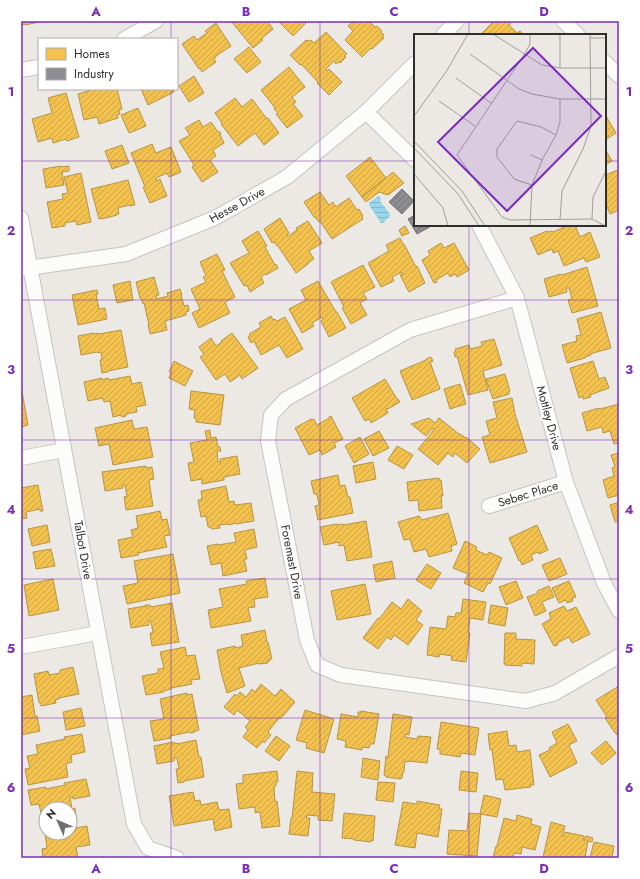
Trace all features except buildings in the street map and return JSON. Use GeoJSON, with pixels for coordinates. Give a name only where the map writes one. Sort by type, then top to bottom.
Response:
{"type":"FeatureCollection","features":[{"type":"Feature","properties":{"kind":"street"},"geometry":{"type":"LineString","coordinates":[[126,38],[156,21]]}},
{"type":"Feature","properties":{"kind":"street"},"geometry":{"type":"LineString","coordinates":[[444,34],[457,21]]}},
{"type":"Feature","properties":{"kind":"street"},"geometry":{"type":"LineString","coordinates":[[563,21],[577,34]]}},
{"type":"Feature","properties":{"kind":"street"},"geometry":{"type":"LineString","coordinates":[[606,63],[619,76]]}},
{"type":"Feature","properties":{"kind":"street","name":"Hesse Drive"},"geometry":{"type":"LineString","coordinates":[[25,268],[126,254],[215,218],[287,177],[366,112],[414,64]]}},
{"type":"Feature","properties":{"kind":"street"},"geometry":{"type":"LineString","coordinates":[[21,70],[38,66]]}},
{"type":"Feature","properties":{"kind":"street"},"geometry":{"type":"LineString","coordinates":[[366,112],[414,159]]}},
{"type":"Feature","properties":{"kind":"street","name":"Talbot Drive"},"geometry":{"type":"LineString","coordinates":[[21,218],[25,268],[64,450],[134,824],[148,848],[177,858]]}},
{"type":"Feature","properties":{"kind":"street","name":"Mottley Drive"},"geometry":{"type":"LineString","coordinates":[[480,226],[517,298],[566,482],[604,583],[619,611]]}},
{"type":"Feature","properties":{"kind":"street","name":"Foremast Drive"},"geometry":{"type":"LineString","coordinates":[[517,298],[410,330],[286,399],[271,415],[268,441],[307,640],[317,665],[341,675],[526,701],[555,693],[619,656]]}},
{"type":"Feature","properties":{"kind":"street"},"geometry":{"type":"LineString","coordinates":[[21,458],[64,450]]}},
{"type":"Feature","properties":{"kind":"street","name":"Sebec Place"},"geometry":{"type":"LineString","coordinates":[[489,506],[566,482]]}},
{"type":"Feature","properties":{"kind":"street"},"geometry":{"type":"LineString","coordinates":[[21,648],[98,633]]}},
{"type":"Feature","properties":{"kind":"water"},"geometry":{"type":"Polygon","coordinates":[[[379,196],[381,199],[380,201],[390,214],[390,216],[383,223],[381,223],[369,205],[369,203],[379,196]]]}}]}
